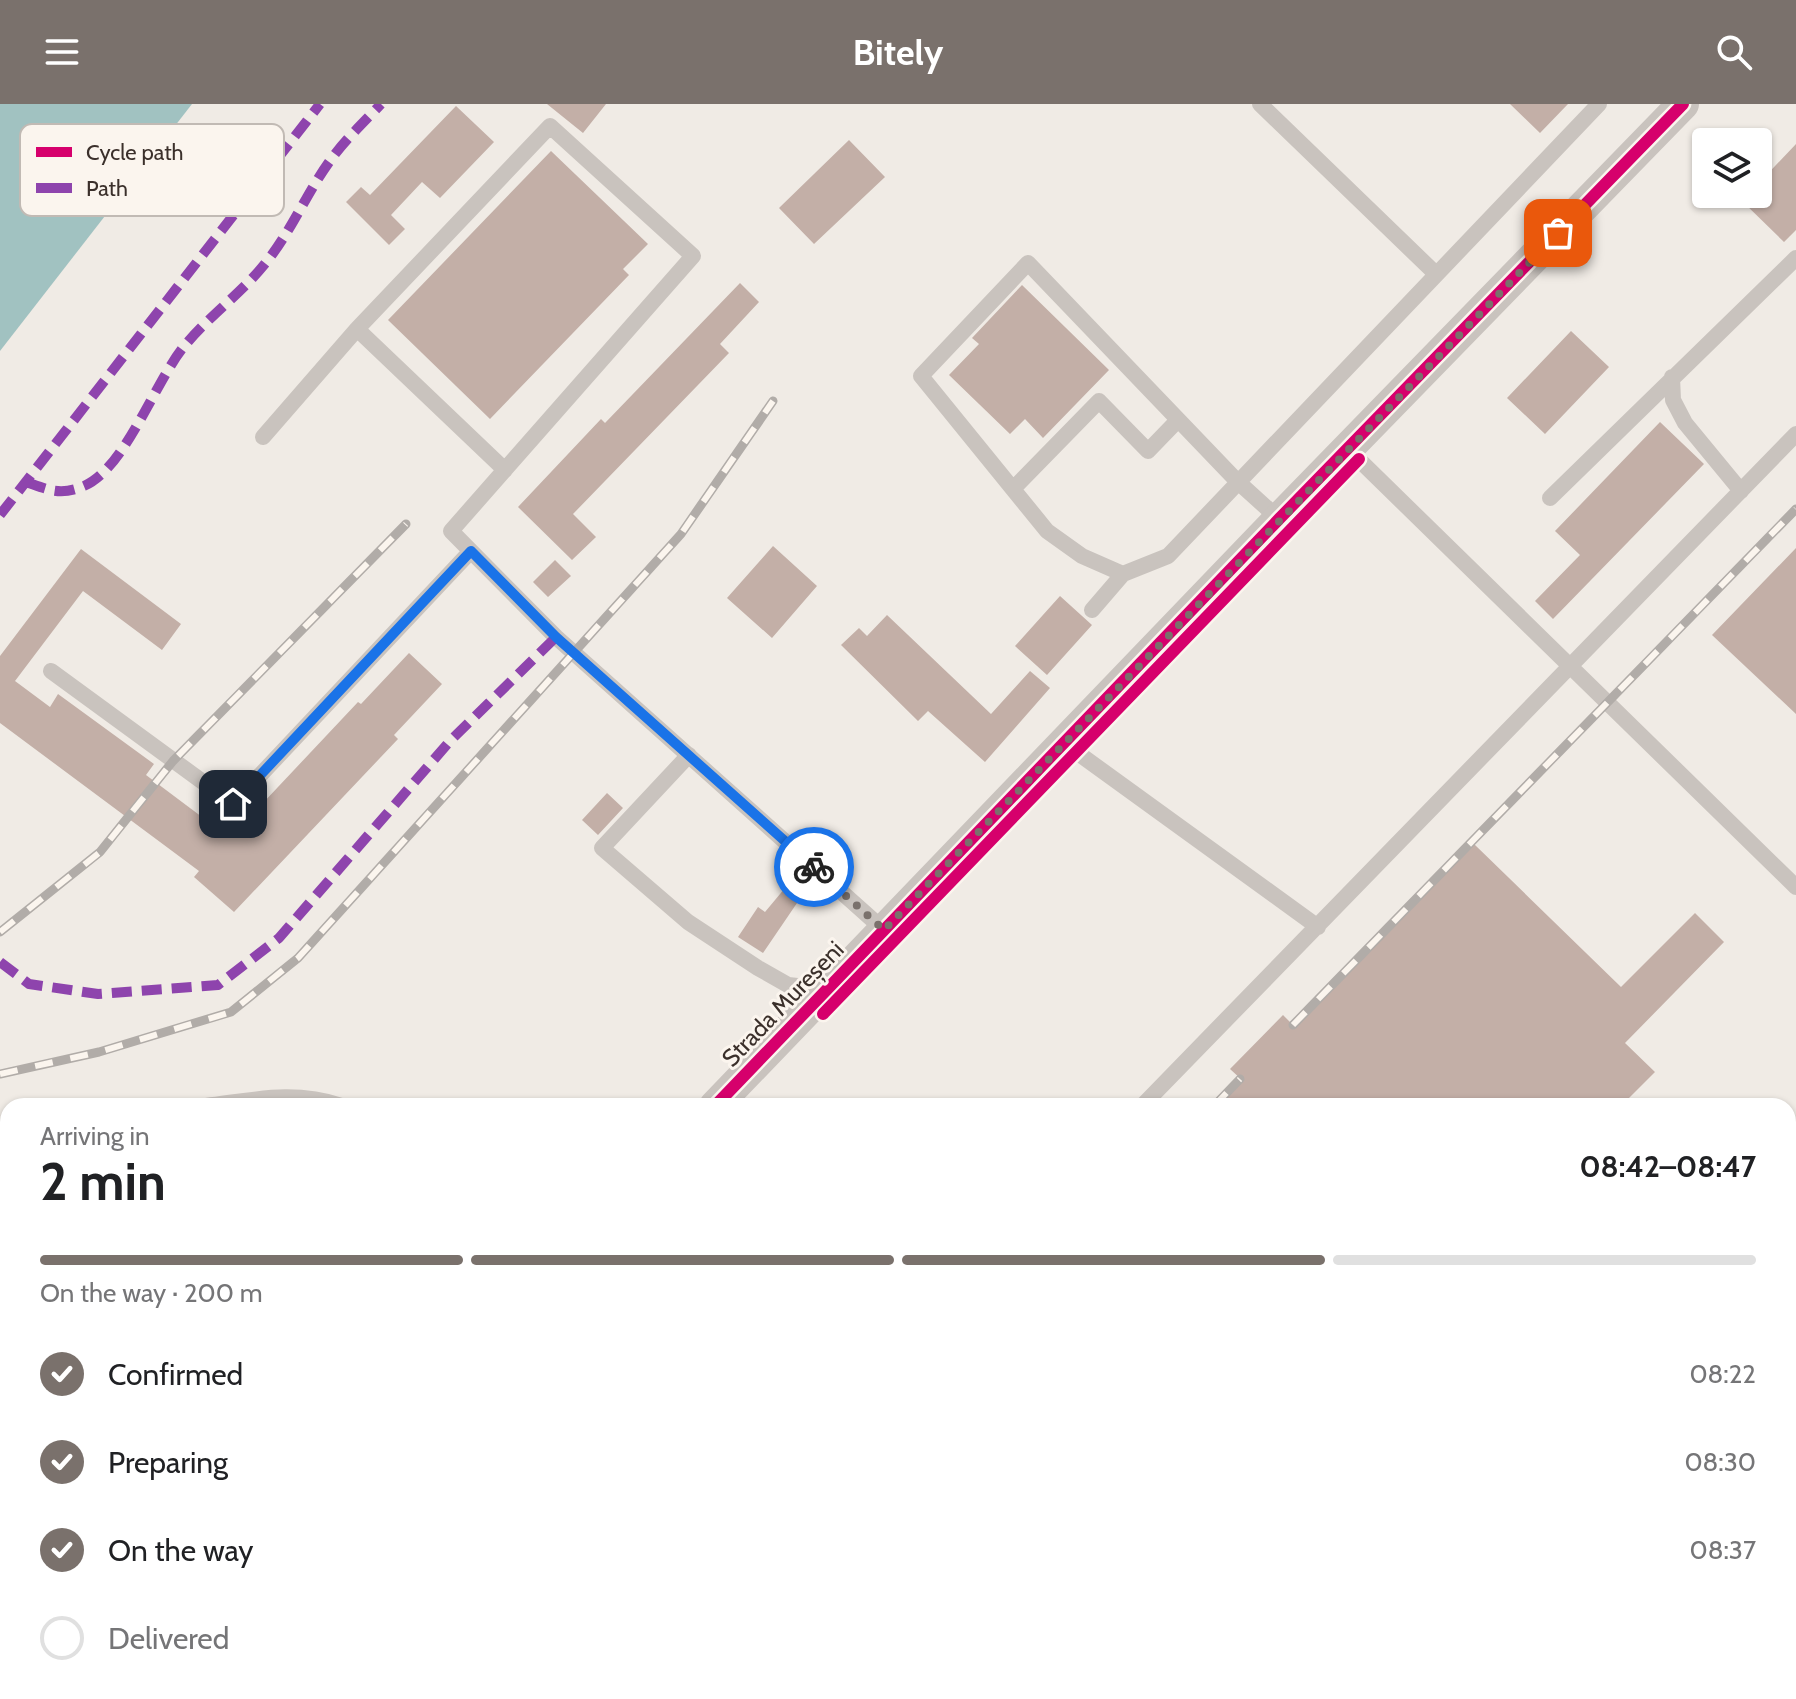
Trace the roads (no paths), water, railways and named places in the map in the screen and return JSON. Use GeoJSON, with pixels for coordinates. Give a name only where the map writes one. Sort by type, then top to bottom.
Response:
{"type":"FeatureCollection","features":[{"type":"Feature","properties":{"kind":"street","name":"Strada Mureșeni"},"geometry":{"type":"LineString","coordinates":[[723,1098],[1683,104]]}},
{"type":"Feature","properties":{"kind":"lane"},"geometry":{"type":"LineString","coordinates":[[1260,104],[1436,274]]}},
{"type":"Feature","properties":{"kind":"lane"},"geometry":{"type":"LineString","coordinates":[[1092,610],[1123,574],[1168,556],[1599,104]]}},
{"type":"Feature","properties":{"kind":"lane"},"geometry":{"type":"LineString","coordinates":[[263,437],[357,329],[550,126],[693,256],[451,531],[556,637],[884,930]]}},
{"type":"Feature","properties":{"kind":"lane"},"geometry":{"type":"LineString","coordinates":[[1550,498],[1796,258]]}},
{"type":"Feature","properties":{"kind":"lane"},"geometry":{"type":"LineString","coordinates":[[1123,574],[1082,556],[1047,531],[921,376],[1028,263],[1237,481],[1279,519]]}},
{"type":"Feature","properties":{"kind":"lane"},"geometry":{"type":"LineString","coordinates":[[357,329],[505,470]]}},
{"type":"Feature","properties":{"kind":"lane"},"geometry":{"type":"LineString","coordinates":[[1672,377],[1673,400],[1685,423],[1741,491]]}},
{"type":"Feature","properties":{"kind":"lane"},"geometry":{"type":"LineString","coordinates":[[1013,489],[1099,401],[1148,451],[1178,420]]}},
{"type":"Feature","properties":{"kind":"lane"},"geometry":{"type":"LineString","coordinates":[[1150,1098],[1796,434]]}},
{"type":"Feature","properties":{"kind":"lane"},"geometry":{"type":"LineString","coordinates":[[1348,449],[1796,887]]}},
{"type":"Feature","properties":{"kind":"lane"},"geometry":{"type":"LineString","coordinates":[[51,671],[233,804],[471,551]]}},
{"type":"Feature","properties":{"kind":"lane"},"geometry":{"type":"LineString","coordinates":[[1064,743],[1318,927]]}},
{"type":"Feature","properties":{"kind":"lane"},"geometry":{"type":"LineString","coordinates":[[689,755],[602,848],[688,922],[758,968],[788,985],[827,990]]}},
{"type":"Feature","properties":{"kind":"lane"},"geometry":{"type":"LineString","coordinates":[[269,1098],[318,1098]]}},
{"type":"Feature","properties":{"kind":"water"},"geometry":{"type":"Polygon","coordinates":[[[0,104],[192,104],[176,124],[20,124],[20,216],[105,216],[0,351],[0,104]]]}},
{"type":"Feature","properties":{"kind":"railway"},"geometry":{"type":"LineString","coordinates":[[0,1074],[99,1052],[231,1012],[298,958],[681,534],[773,401]]}},
{"type":"Feature","properties":{"kind":"railway"},"geometry":{"type":"LineString","coordinates":[[1293,1025],[1796,509]]}},
{"type":"Feature","properties":{"kind":"railway"},"geometry":{"type":"LineString","coordinates":[[0,932],[100,852],[173,761],[406,524]]}},
{"type":"Feature","properties":{"kind":"railway"},"geometry":{"type":"LineString","coordinates":[[1222,1098],[1240,1079]]}}]}
